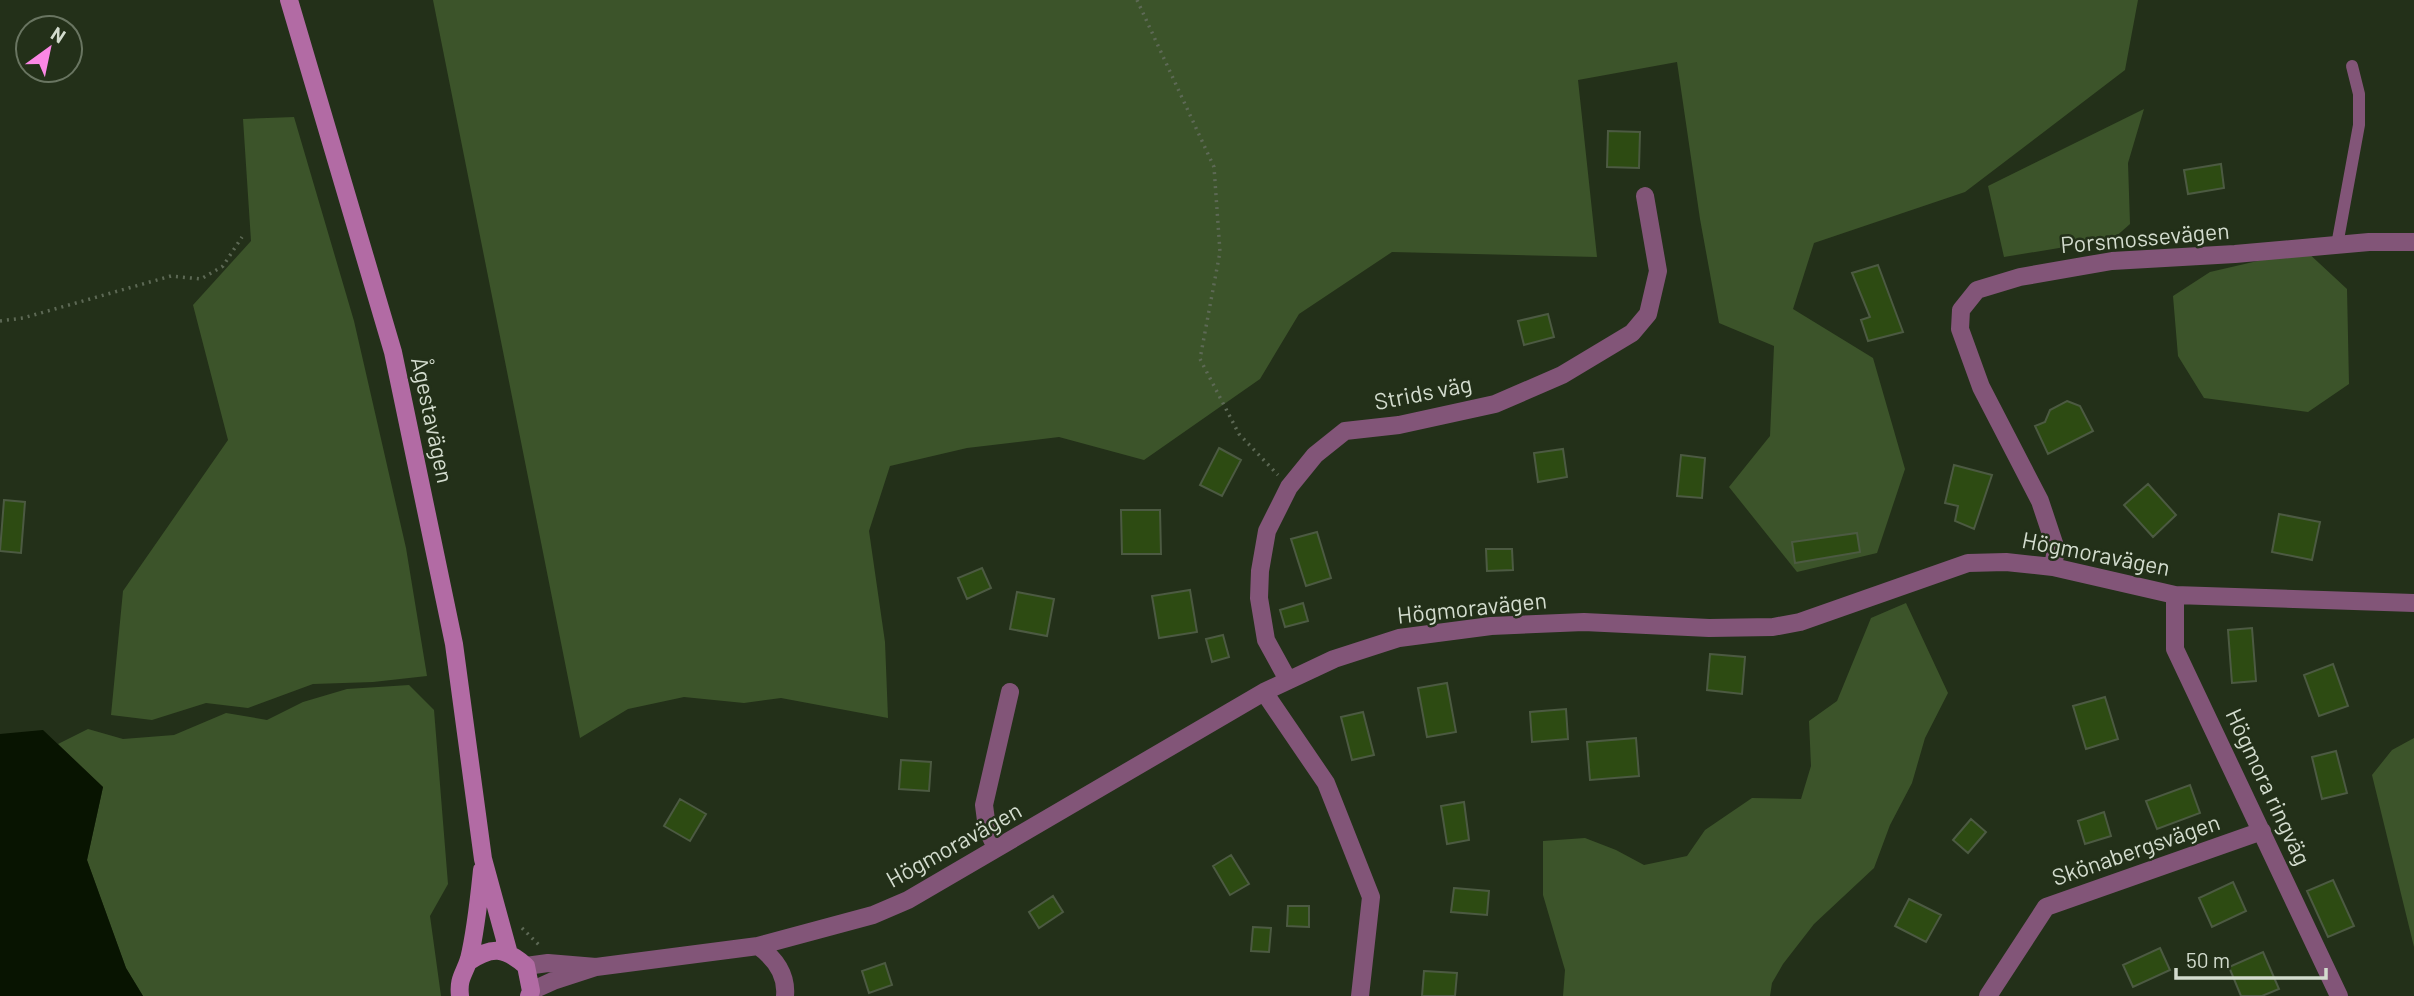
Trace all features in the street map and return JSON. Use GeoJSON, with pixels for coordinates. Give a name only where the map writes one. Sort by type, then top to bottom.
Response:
{"type":"FeatureCollection","features":[{"type":"Feature","properties":{"kind":"main road","name":"Ågestavägen"},"geometry":{"type":"LineString","coordinates":[[289,0],[393,352],[454,644],[483,859],[509,954]]}},
{"type":"Feature","properties":{"kind":"main road","name":"Ågestavägen"},"geometry":{"type":"LineString","coordinates":[[460,996],[459,984],[468,962],[483,859]]}},
{"type":"Feature","properties":{"kind":"main road"},"geometry":{"type":"LineString","coordinates":[[468,962],[482,953],[496,950],[509,954],[526,966],[530,994]]}},
{"type":"Feature","properties":{"kind":"street","name":"Strids väg"},"geometry":{"type":"LineString","coordinates":[[1288,680],[1266,640],[1259,598],[1260,571],[1267,531],[1289,487],[1315,454],[1345,432],[1399,425],[1495,404],[1562,375],[1632,333],[1648,314],[1658,271],[1645,196]]}},
{"type":"Feature","properties":{"kind":"street","name":"Porsmossevägen"},"geometry":{"type":"LineString","coordinates":[[2053,567],[2056,549],[2040,501],[1981,387],[1960,329],[1961,310],[1977,290],[2020,277],[2112,261],[2414,242]]}},
{"type":"Feature","properties":{"kind":"street","name":"Högmoravägen"},"geometry":{"type":"LineString","coordinates":[[530,994],[553,981],[596,967],[758,946],[873,915],[908,900],[1024,834],[1264,692],[1334,659],[1399,638],[1491,626],[1584,622],[1709,628],[1773,627],[1800,622],[1968,563],[2006,562],[2053,567],[2175,595],[2414,603]]}},
{"type":"Feature","properties":{"kind":"street","name":"Högmora ringväg"},"geometry":{"type":"LineString","coordinates":[[2175,595],[2175,649],[2339,996]]}},
{"type":"Feature","properties":{"kind":"street"},"geometry":{"type":"LineString","coordinates":[[996,848],[988,828],[984,805],[1010,692]]}},
{"type":"Feature","properties":{"kind":"street"},"geometry":{"type":"LineString","coordinates":[[1264,692],[1326,783],[1371,897],[1360,996]]}},
{"type":"Feature","properties":{"kind":"street","name":"Skönabergsvägen"},"geometry":{"type":"LineString","coordinates":[[1988,996],[2046,907],[2262,831]]}},
{"type":"Feature","properties":{"kind":"street"},"geometry":{"type":"LineString","coordinates":[[758,946],[769,954],[783,976],[786,983],[785,996]]}},
{"type":"Feature","properties":{"kind":"street","name":"Högmoravägen"},"geometry":{"type":"LineString","coordinates":[[526,966],[548,963],[596,967]]}},
{"type":"Feature","properties":{"kind":"lane"},"geometry":{"type":"LineString","coordinates":[[2337,245],[2359,125],[2358,94],[2352,66]]}},
{"type":"Feature","properties":{"kind":"path"},"geometry":{"type":"LineString","coordinates":[[1137,0],[1214,167],[1220,252],[1200,359],[1239,434],[1289,487]]}},
{"type":"Feature","properties":{"kind":"path"},"geometry":{"type":"LineString","coordinates":[[0,321],[23,318],[171,276],[201,279],[223,266],[242,237]]}},
{"type":"Feature","properties":{"kind":"green space"},"geometry":{"type":"Polygon","coordinates":[[[433,0],[2138,0],[2125,70],[1965,192],[1814,243],[1793,309],[1873,358],[1905,469],[1877,553],[1797,572],[1729,487],[1770,436],[1774,346],[1719,323],[1700,219],[1677,62],[1578,80],[1597,257],[1392,252],[1299,314],[1260,379],[1144,460],[1059,437],[967,448],[890,466],[869,531],[885,642],[888,718],[781,698],[744,703],[684,697],[628,709],[580,738],[433,0]]]}},
{"type":"Feature","properties":{"kind":"green space"},"geometry":{"type":"Polygon","coordinates":[[[2144,109],[2128,163],[2130,224],[2113,239],[2004,257],[1988,186],[2144,109]]]}},
{"type":"Feature","properties":{"kind":"green space"},"geometry":{"type":"Polygon","coordinates":[[[294,117],[354,321],[406,548],[427,676],[373,682],[313,684],[248,708],[206,703],[152,720],[111,715],[123,591],[228,440],[193,305],[251,241],[243,119],[294,117]]]}},
{"type":"Feature","properties":{"kind":"green space"},"geometry":{"type":"Polygon","coordinates":[[[2305,250],[2347,289],[2349,384],[2308,412],[2204,398],[2178,356],[2173,296],[2210,272],[2305,250]]]}},
{"type":"Feature","properties":{"kind":"green space"},"geometry":{"type":"Polygon","coordinates":[[[1906,603],[1948,693],[1925,738],[1912,783],[1890,825],[1874,868],[1814,924],[1783,964],[1772,983],[1770,996],[1563,996],[1565,970],[1543,895],[1543,841],[1585,838],[1644,865],[1687,856],[1705,830],[1752,798],[1801,799],[1811,766],[1809,721],[1837,701],[1871,618],[1906,603]]]}},
{"type":"Feature","properties":{"kind":"green space"},"geometry":{"type":"Polygon","coordinates":[[[409,685],[434,710],[448,884],[430,916],[441,996],[143,996],[126,968],[87,860],[103,787],[58,744],[88,729],[123,739],[174,735],[226,713],[267,720],[303,702],[347,689],[409,685]]]}},
{"type":"Feature","properties":{"kind":"green space"},"geometry":{"type":"Polygon","coordinates":[[[2414,738],[2414,947],[2372,775],[2392,750],[2414,738]]]}},
{"type":"Feature","properties":{"kind":"shaded area"},"geometry":{"type":"Polygon","coordinates":[[[43,730],[103,787],[87,860],[126,968],[143,996],[0,996],[0,734],[43,730]]]}},
{"type":"Feature","properties":{"kind":"building"},"geometry":{"type":"Polygon","coordinates":[[[1608,131],[1640,132],[1639,168],[1607,167],[1608,131]]]}},
{"type":"Feature","properties":{"kind":"building"},"geometry":{"type":"Polygon","coordinates":[[[2221,164],[2224,188],[2188,194],[2184,170],[2221,164]]]}},
{"type":"Feature","properties":{"kind":"building"},"geometry":{"type":"Polygon","coordinates":[[[1878,265],[1903,332],[1868,341],[1861,320],[1870,317],[1852,273],[1878,265]]]}},
{"type":"Feature","properties":{"kind":"building"},"geometry":{"type":"Polygon","coordinates":[[[1548,314],[1554,337],[1524,345],[1518,321],[1548,314]]]}},
{"type":"Feature","properties":{"kind":"building"},"geometry":{"type":"Polygon","coordinates":[[[2067,401],[2080,406],[2093,431],[2048,454],[2035,426],[2045,422],[2050,410],[2067,401]]]}},
{"type":"Feature","properties":{"kind":"building"},"geometry":{"type":"Polygon","coordinates":[[[1219,448],[1241,460],[1222,496],[1200,485],[1219,448]]]}},
{"type":"Feature","properties":{"kind":"building"},"geometry":{"type":"Polygon","coordinates":[[[1563,449],[1567,477],[1538,482],[1534,453],[1563,449]]]}},
{"type":"Feature","properties":{"kind":"building"},"geometry":{"type":"Polygon","coordinates":[[[1681,455],[1705,458],[1702,498],[1677,496],[1681,455]]]}},
{"type":"Feature","properties":{"kind":"building"},"geometry":{"type":"Polygon","coordinates":[[[1954,465],[1992,475],[1974,529],[1955,521],[1958,506],[1945,503],[1954,465]]]}},
{"type":"Feature","properties":{"kind":"building"},"geometry":{"type":"Polygon","coordinates":[[[2148,484],[2176,515],[2153,537],[2124,505],[2148,484]]]}},
{"type":"Feature","properties":{"kind":"building"},"geometry":{"type":"Polygon","coordinates":[[[4,500],[25,502],[21,553],[0,551],[4,500]]]}},
{"type":"Feature","properties":{"kind":"building"},"geometry":{"type":"Polygon","coordinates":[[[1121,510],[1160,510],[1161,554],[1122,554],[1121,510]]]}},
{"type":"Feature","properties":{"kind":"building"},"geometry":{"type":"Polygon","coordinates":[[[2279,514],[2320,522],[2312,560],[2272,552],[2279,514]]]}},
{"type":"Feature","properties":{"kind":"building"},"geometry":{"type":"Polygon","coordinates":[[[1317,532],[1331,578],[1306,586],[1291,539],[1317,532]]]}},
{"type":"Feature","properties":{"kind":"building"},"geometry":{"type":"Polygon","coordinates":[[[1857,533],[1860,552],[1795,563],[1792,542],[1857,533]]]}},
{"type":"Feature","properties":{"kind":"building"},"geometry":{"type":"Polygon","coordinates":[[[1486,549],[1512,549],[1513,570],[1487,571],[1486,549]]]}},
{"type":"Feature","properties":{"kind":"building"},"geometry":{"type":"Polygon","coordinates":[[[982,568],[991,588],[967,599],[958,578],[982,568]]]}},
{"type":"Feature","properties":{"kind":"building"},"geometry":{"type":"Polygon","coordinates":[[[1190,590],[1197,632],[1159,638],[1152,596],[1190,590]]]}},
{"type":"Feature","properties":{"kind":"building"},"geometry":{"type":"Polygon","coordinates":[[[1017,592],[1054,599],[1047,636],[1010,629],[1017,592]]]}},
{"type":"Feature","properties":{"kind":"building"},"geometry":{"type":"Polygon","coordinates":[[[1303,603],[1308,621],[1285,627],[1280,610],[1303,603]]]}},
{"type":"Feature","properties":{"kind":"building"},"geometry":{"type":"Polygon","coordinates":[[[2252,628],[2256,681],[2232,683],[2228,630],[2252,628]]]}},
{"type":"Feature","properties":{"kind":"building"},"geometry":{"type":"Polygon","coordinates":[[[1223,635],[1229,657],[1212,662],[1206,639],[1223,635]]]}},
{"type":"Feature","properties":{"kind":"building"},"geometry":{"type":"Polygon","coordinates":[[[1710,654],[1745,657],[1742,694],[1707,690],[1710,654]]]}},
{"type":"Feature","properties":{"kind":"building"},"geometry":{"type":"Polygon","coordinates":[[[2333,664],[2348,706],[2319,716],[2304,675],[2333,664]]]}},
{"type":"Feature","properties":{"kind":"building"},"geometry":{"type":"Polygon","coordinates":[[[1447,683],[1456,732],[1427,737],[1418,688],[1447,683]]]}},
{"type":"Feature","properties":{"kind":"building"},"geometry":{"type":"Polygon","coordinates":[[[2105,697],[2118,739],[2086,749],[2073,706],[2105,697]]]}},
{"type":"Feature","properties":{"kind":"building"},"geometry":{"type":"Polygon","coordinates":[[[1566,709],[1568,739],[1532,742],[1530,712],[1566,709]]]}},
{"type":"Feature","properties":{"kind":"building"},"geometry":{"type":"Polygon","coordinates":[[[1363,712],[1374,755],[1352,760],[1341,717],[1363,712]]]}},
{"type":"Feature","properties":{"kind":"building"},"geometry":{"type":"Polygon","coordinates":[[[1636,738],[1639,776],[1590,780],[1587,742],[1636,738]]]}},
{"type":"Feature","properties":{"kind":"building"},"geometry":{"type":"Polygon","coordinates":[[[2336,751],[2347,793],[2322,799],[2312,757],[2336,751]]]}},
{"type":"Feature","properties":{"kind":"building"},"geometry":{"type":"Polygon","coordinates":[[[901,760],[931,762],[929,791],[899,789],[901,760]]]}},
{"type":"Feature","properties":{"kind":"building"},"geometry":{"type":"Polygon","coordinates":[[[2190,785],[2200,813],[2157,829],[2146,801],[2190,785]]]}},
{"type":"Feature","properties":{"kind":"building"},"geometry":{"type":"Polygon","coordinates":[[[680,799],[706,814],[690,841],[664,826],[680,799]]]}},
{"type":"Feature","properties":{"kind":"building"},"geometry":{"type":"Polygon","coordinates":[[[1464,802],[1469,840],[1447,844],[1441,806],[1464,802]]]}},
{"type":"Feature","properties":{"kind":"building"},"geometry":{"type":"Polygon","coordinates":[[[2104,812],[2111,836],[2085,844],[2078,821],[2104,812]]]}},
{"type":"Feature","properties":{"kind":"building"},"geometry":{"type":"Polygon","coordinates":[[[1971,819],[1986,832],[1968,853],[1953,840],[1971,819]]]}},
{"type":"Feature","properties":{"kind":"building"},"geometry":{"type":"Polygon","coordinates":[[[1231,855],[1249,884],[1230,895],[1213,866],[1231,855]]]}},
{"type":"Feature","properties":{"kind":"building"},"geometry":{"type":"Polygon","coordinates":[[[2333,880],[2354,926],[2328,937],[2307,891],[2333,880]]]}},
{"type":"Feature","properties":{"kind":"building"},"geometry":{"type":"Polygon","coordinates":[[[2233,882],[2246,911],[2212,927],[2199,898],[2233,882]]]}},
{"type":"Feature","properties":{"kind":"building"},"geometry":{"type":"Polygon","coordinates":[[[1454,888],[1489,891],[1487,915],[1451,912],[1454,888]]]}},
{"type":"Feature","properties":{"kind":"building"},"geometry":{"type":"Polygon","coordinates":[[[1053,896],[1063,912],[1039,928],[1029,912],[1053,896]]]}},
{"type":"Feature","properties":{"kind":"building"},"geometry":{"type":"Polygon","coordinates":[[[1909,899],[1941,915],[1926,942],[1895,926],[1909,899]]]}},
{"type":"Feature","properties":{"kind":"building"},"geometry":{"type":"Polygon","coordinates":[[[1288,906],[1309,906],[1309,927],[1287,926],[1288,906]]]}},
{"type":"Feature","properties":{"kind":"building"},"geometry":{"type":"Polygon","coordinates":[[[1253,927],[1271,928],[1269,952],[1251,951],[1253,927]]]}},
{"type":"Feature","properties":{"kind":"building"},"geometry":{"type":"Polygon","coordinates":[[[2160,948],[2170,970],[2133,987],[2123,965],[2160,948]]]}},
{"type":"Feature","properties":{"kind":"building"},"geometry":{"type":"Polygon","coordinates":[[[2263,952],[2279,989],[2262,996],[2241,996],[2229,967],[2263,952]]]}},
{"type":"Feature","properties":{"kind":"building"},"geometry":{"type":"Polygon","coordinates":[[[885,963],[892,985],[869,993],[862,971],[885,963]]]}},
{"type":"Feature","properties":{"kind":"building"},"geometry":{"type":"Polygon","coordinates":[[[1424,971],[1457,973],[1455,996],[1422,996],[1424,971]]]}}]}
